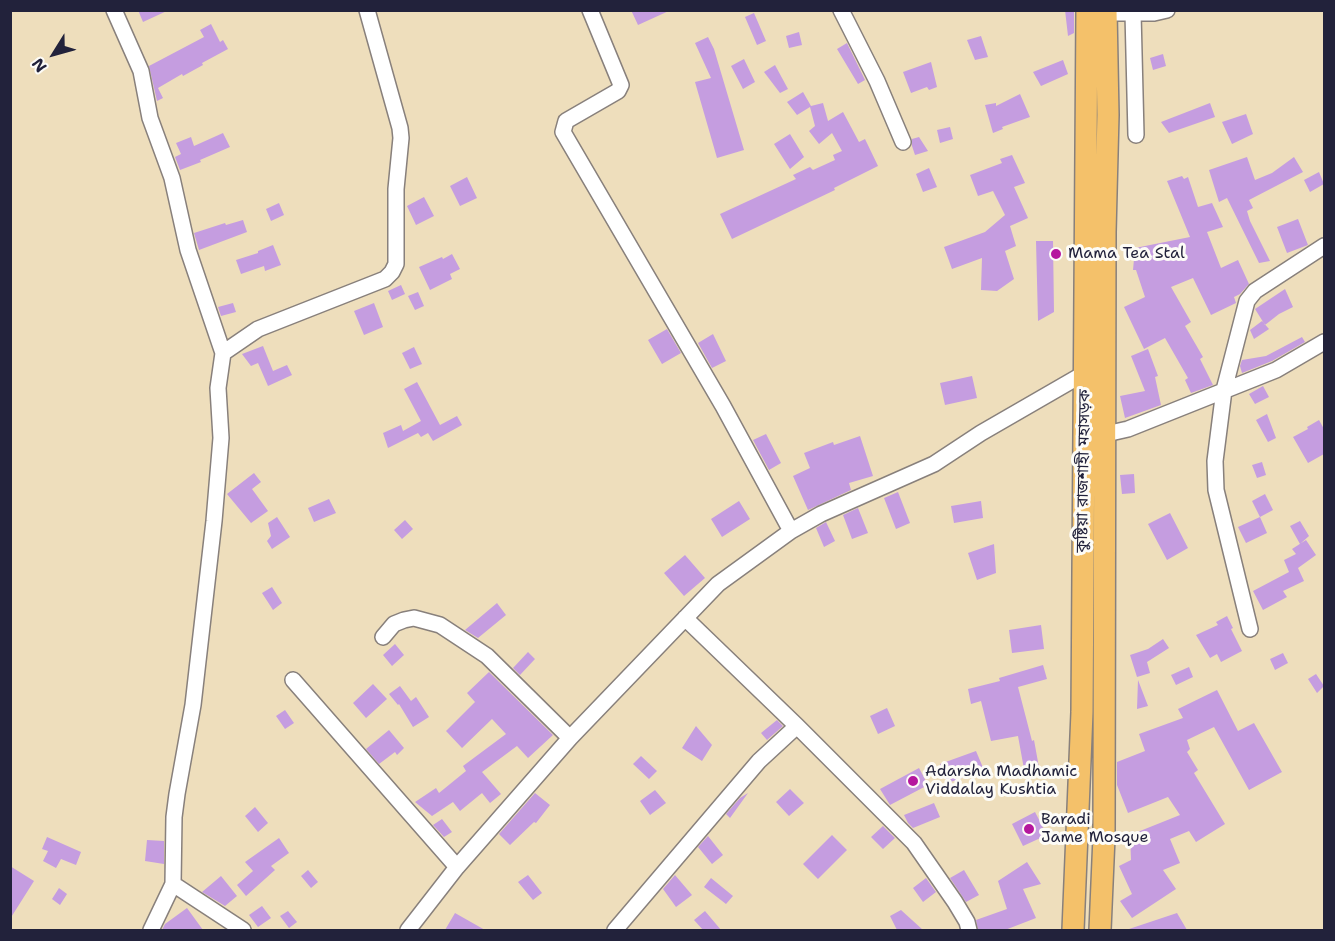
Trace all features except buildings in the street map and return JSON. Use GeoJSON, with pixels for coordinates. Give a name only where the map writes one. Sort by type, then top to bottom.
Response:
{"type":"FeatureCollection","features":[{"type":"Feature","properties":{"kind":"highway","name":"কুষ্টিয়া রাজশাহী মহাসড়ক"},"geometry":{"type":"LineString","coordinates":[[1072,930],[1082,712],[1085,373],[1095,231],[1108,115],[1100,11]]}},
{"type":"Feature","properties":{"kind":"highway","name":"কুষ্টিয়া রাজশাহী মহাসড়ক"},"geometry":{"type":"LineString","coordinates":[[1095,231],[1106,434],[1104,837],[1100,930]]}},
{"type":"Feature","properties":{"kind":"highway"},"geometry":{"type":"LineString","coordinates":[[1083,507],[1104,510]]}},
{"type":"Feature","properties":{"kind":"street"},"geometry":{"type":"LineString","coordinates":[[114,10],[141,71],[150,118],[172,178],[188,250],[223,352],[218,388],[221,438],[214,521],[193,705],[174,817],[173,884],[151,930]]}},
{"type":"Feature","properties":{"kind":"street"},"geometry":{"type":"LineString","coordinates":[[223,352],[258,328],[385,279],[396,264],[396,189],[400,128],[368,10]]}},
{"type":"Feature","properties":{"kind":"street"},"geometry":{"type":"LineString","coordinates":[[590,10],[621,85],[618,92],[566,121],[563,132],[723,406],[791,531]]}},
{"type":"Feature","properties":{"kind":"street"},"geometry":{"type":"LineString","coordinates":[[841,10],[877,81],[903,141]]}},
{"type":"Feature","properties":{"kind":"street"},"geometry":{"type":"LineString","coordinates":[[1100,11],[1133,13],[1167,10]]}},
{"type":"Feature","properties":{"kind":"street"},"geometry":{"type":"LineString","coordinates":[[1133,13],[1137,135]]}},
{"type":"Feature","properties":{"kind":"street"},"geometry":{"type":"LineString","coordinates":[[1250,629],[1216,490],[1215,461],[1224,390],[1247,301],[1255,291],[1324,246]]}},
{"type":"Feature","properties":{"kind":"street"},"geometry":{"type":"LineString","coordinates":[[1106,434],[1128,429],[1276,370],[1324,342]]}},
{"type":"Feature","properties":{"kind":"street"},"geometry":{"type":"LineString","coordinates":[[408,930],[457,867],[570,738],[718,584],[791,531],[821,514],[934,464],[981,433],[1085,373]]}},
{"type":"Feature","properties":{"kind":"street"},"geometry":{"type":"LineString","coordinates":[[383,638],[394,624],[404,620],[414,618],[440,625],[487,656],[570,738]]}},
{"type":"Feature","properties":{"kind":"street"},"geometry":{"type":"LineString","coordinates":[[685,618],[797,726],[919,849],[955,902],[969,930]]}},
{"type":"Feature","properties":{"kind":"street"},"geometry":{"type":"LineString","coordinates":[[293,680],[457,867]]}},
{"type":"Feature","properties":{"kind":"street"},"geometry":{"type":"LineString","coordinates":[[615,930],[759,761],[797,726]]}},
{"type":"Feature","properties":{"kind":"street"},"geometry":{"type":"LineString","coordinates":[[173,884],[243,930]]}},
{"type":"Feature","properties":{"kind":"place","name":"Mama Tea Stal"},"geometry":{"type":"Point","coordinates":[1056,254]}},
{"type":"Feature","properties":{"kind":"place","name":"Adarsha Madhamic Viddalay Kushtia"},"geometry":{"type":"Point","coordinates":[913,781]}},
{"type":"Feature","properties":{"kind":"place","name":"Baradi Jame Mosque"},"geometry":{"type":"Point","coordinates":[1029,829]}}]}
